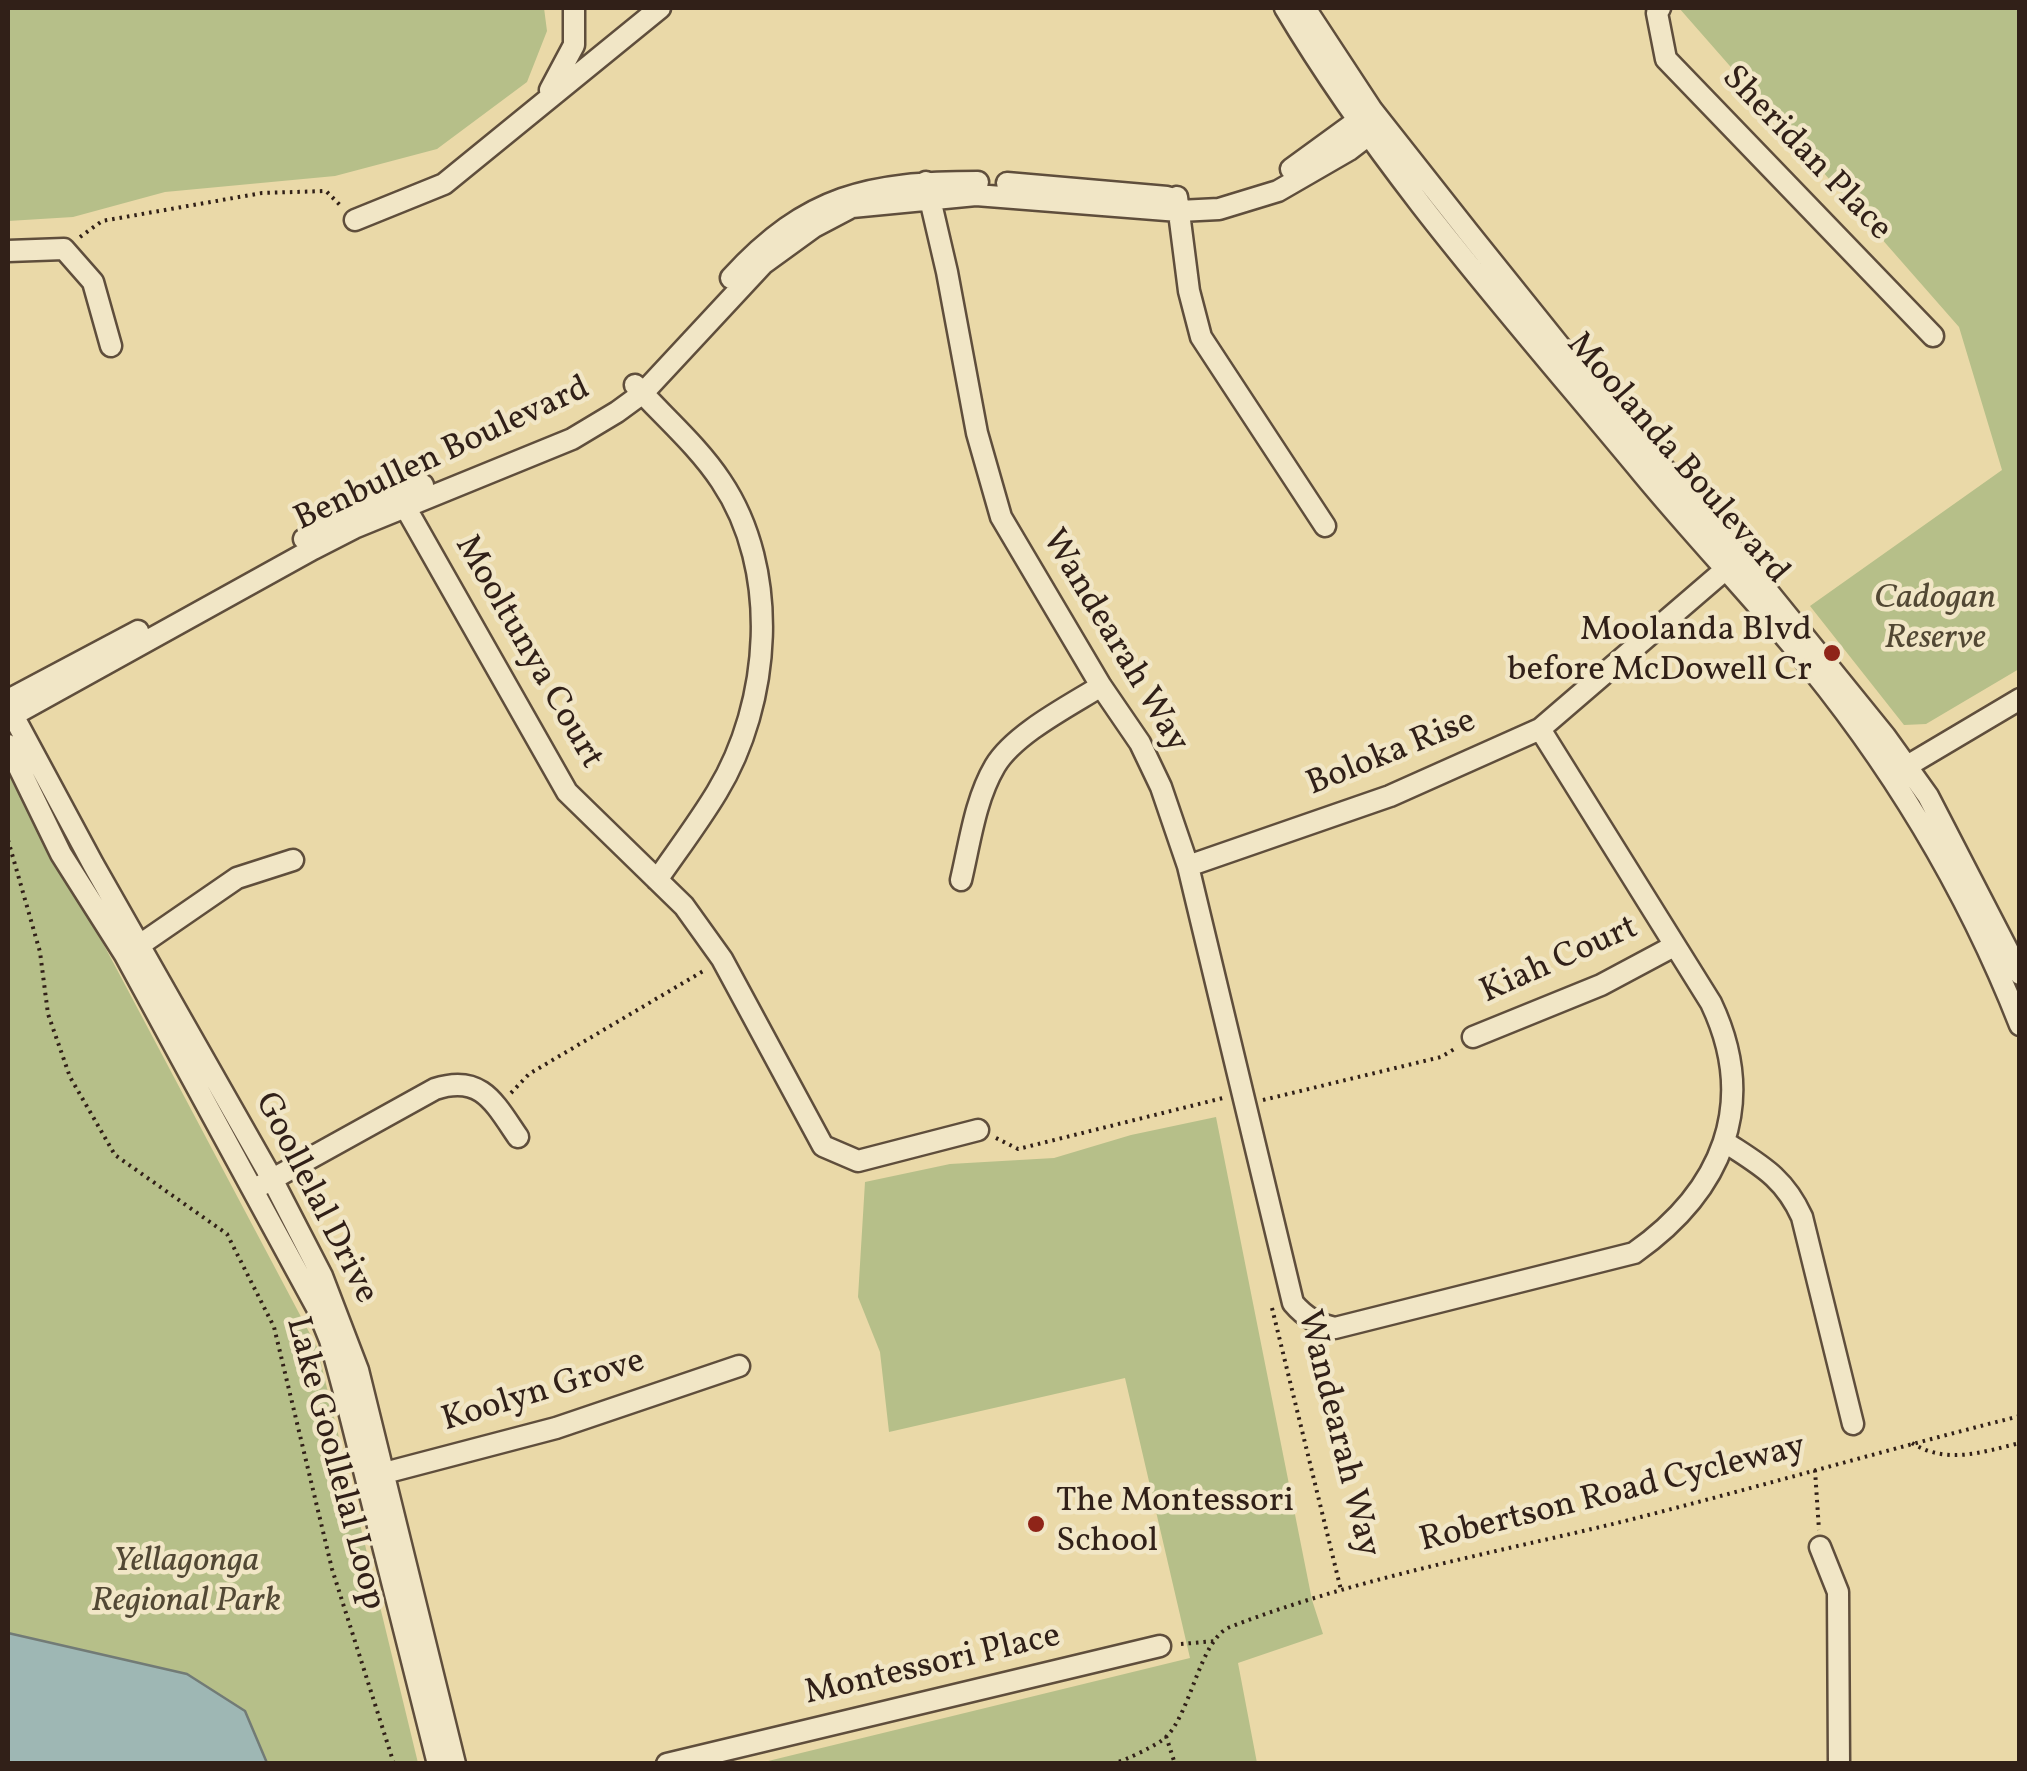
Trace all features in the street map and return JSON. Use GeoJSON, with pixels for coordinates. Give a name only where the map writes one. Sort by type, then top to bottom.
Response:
{"type":"FeatureCollection","features":[{"type":"Feature","properties":{"kind":"street"},"geometry":{"type":"LineString","coordinates":[[544,102],[574,44],[574,8]]}},
{"type":"Feature","properties":{"kind":"street"},"geometry":{"type":"LineString","coordinates":[[355,220],[444,184],[660,8]]}},
{"type":"Feature","properties":{"kind":"street","name":"Moolanda Boulevard"},"geometry":{"type":"LineString","coordinates":[[1284,8],[1479,278],[1733,563],[1814,672],[1899,771],[1928,796],[2020,974]]}},
{"type":"Feature","properties":{"kind":"street","name":"Moolanda Boulevard"},"geometry":{"type":"LineString","coordinates":[[1305,8],[1370,123]]}},
{"type":"Feature","properties":{"kind":"street","name":"Sheridan Place"},"geometry":{"type":"LineString","coordinates":[[1660,8],[1657,13],[1666,58],[1933,336]]}},
{"type":"Feature","properties":{"kind":"street","name":"Benbullen Boulevard"},"geometry":{"type":"LineString","coordinates":[[9,710],[402,501],[560,431],[638,389],[750,257],[804,215],[832,200],[862,191],[1032,184],[1219,209],[1260,199],[1308,174],[1370,123]]}},
{"type":"Feature","properties":{"kind":"street","name":"Wandearah Way"},"geometry":{"type":"LineString","coordinates":[[928,190],[978,433],[1001,517],[1161,787],[1188,866],[1293,1303],[1304,1315],[1335,1328],[1634,1253],[1686,1211],[1715,1166],[1725,1142],[1731,1074],[1723,1029],[1540,729]]}},
{"type":"Feature","properties":{"kind":"street"},"geometry":{"type":"LineString","coordinates":[[1178,204],[1189,291],[1201,337],[1325,526]]}},
{"type":"Feature","properties":{"kind":"street"},"geometry":{"type":"LineString","coordinates":[[8,251],[64,249],[93,282],[111,346]]}},
{"type":"Feature","properties":{"kind":"street"},"geometry":{"type":"LineString","coordinates":[[638,389],[722,482],[756,555],[763,612],[761,653],[747,726],[719,790],[657,880]]}},
{"type":"Feature","properties":{"kind":"street","name":"Mooltunya Court"},"geometry":{"type":"LineString","coordinates":[[402,501],[568,792],[684,906],[722,959],[824,1146],[858,1161],[978,1130]]}},
{"type":"Feature","properties":{"kind":"street","name":"Boloka Rise"},"geometry":{"type":"LineString","coordinates":[[1188,866],[1390,796],[1540,729],[1733,563]]}},
{"type":"Feature","properties":{"kind":"street"},"geometry":{"type":"LineString","coordinates":[[961,880],[980,799],[996,764],[1014,744],[1101,686]]}},
{"type":"Feature","properties":{"kind":"street"},"geometry":{"type":"LineString","coordinates":[[1899,771],[2020,699]]}},
{"type":"Feature","properties":{"kind":"street","name":"Goollelal Drive"},"geometry":{"type":"LineString","coordinates":[[9,710],[132,950],[263,1185],[322,1276],[344,1328],[438,1764]]}},
{"type":"Feature","properties":{"kind":"street","name":"Goollelal Drive"},"geometry":{"type":"LineString","coordinates":[[8,746],[62,854],[132,950]]}},
{"type":"Feature","properties":{"kind":"street","name":"Moolanda Boulevard"},"geometry":{"type":"LineString","coordinates":[[1899,771],[1968,903],[2020,1024]]}},
{"type":"Feature","properties":{"kind":"street"},"geometry":{"type":"LineString","coordinates":[[132,950],[237,878],[294,860]]}},
{"type":"Feature","properties":{"kind":"street","name":"Kiah Court"},"geometry":{"type":"LineString","coordinates":[[1472,1037],[1602,985],[1674,946]]}},
{"type":"Feature","properties":{"kind":"street"},"geometry":{"type":"LineString","coordinates":[[263,1185],[434,1089],[453,1083],[470,1084],[498,1107],[518,1137]]}},
{"type":"Feature","properties":{"kind":"street"},"geometry":{"type":"LineString","coordinates":[[1725,1142],[1774,1174],[1792,1194],[1802,1217],[1854,1424]]}},
{"type":"Feature","properties":{"kind":"street","name":"Koolyn Grove"},"geometry":{"type":"LineString","coordinates":[[375,1476],[556,1428],[739,1366]]}},
{"type":"Feature","properties":{"kind":"street","name":"Goollelal Drive"},"geometry":{"type":"LineString","coordinates":[[375,1476],[455,1764]]}},
{"type":"Feature","properties":{"kind":"street"},"geometry":{"type":"LineString","coordinates":[[1820,1547],[1838,1592],[1839,1764]]}},
{"type":"Feature","properties":{"kind":"street","name":"Montessori Place"},"geometry":{"type":"LineString","coordinates":[[667,1764],[1160,1646]]}},
{"type":"Feature","properties":{"kind":"path"},"geometry":{"type":"LineString","coordinates":[[64,249],[102,221],[262,193],[326,191],[355,220]]}},
{"type":"Feature","properties":{"kind":"path","name":"Lake Goollelal Loop"},"geometry":{"type":"LineString","coordinates":[[8,840],[40,952],[48,1014],[70,1077],[115,1155],[226,1234],[274,1327],[332,1569],[394,1764]]}},
{"type":"Feature","properties":{"kind":"path"},"geometry":{"type":"LineString","coordinates":[[498,1107],[530,1074],[722,959]]}},
{"type":"Feature","properties":{"kind":"path"},"geometry":{"type":"LineString","coordinates":[[978,1130],[1018,1149],[1441,1057],[1472,1037]]}},
{"type":"Feature","properties":{"kind":"path","name":"Wandearah Way"},"geometry":{"type":"LineString","coordinates":[[1268,1292],[1341,1590]]}},
{"type":"Feature","properties":{"kind":"path","name":"Robertson Road Cycleway"},"geometry":{"type":"LineString","coordinates":[[1216,1640],[1224,1629],[1341,1590],[1730,1495],[2020,1416]]}},
{"type":"Feature","properties":{"kind":"path"},"geometry":{"type":"LineString","coordinates":[[1912,1443],[1948,1458],[2020,1443]]}},
{"type":"Feature","properties":{"kind":"path"},"geometry":{"type":"LineString","coordinates":[[1815,1470],[1820,1547]]}},
{"type":"Feature","properties":{"kind":"path"},"geometry":{"type":"LineString","coordinates":[[1160,1646],[1216,1640]]}},
{"type":"Feature","properties":{"kind":"path"},"geometry":{"type":"LineString","coordinates":[[1112,1764],[1166,1736],[1216,1640]]}},
{"type":"Feature","properties":{"kind":"path"},"geometry":{"type":"LineString","coordinates":[[1166,1736],[1175,1764]]}},
{"type":"Feature","properties":{"kind":"green space"},"geometry":{"type":"Polygon","coordinates":[[[8,8],[544,8],[547,31],[527,82],[437,149],[335,176],[165,192],[73,217],[8,221],[8,8]]]}},
{"type":"Feature","properties":{"kind":"green space","name":"Cadogan Reserve"},"geometry":{"type":"Polygon","coordinates":[[[1679,8],[2019,8],[2019,669],[1926,724],[1904,725],[1810,606],[2002,470],[1959,327],[1679,8]]]}},
{"type":"Feature","properties":{"kind":"green space","name":"Yellagonga Regional Park"},"geometry":{"type":"Polygon","coordinates":[[[8,764],[317,1347],[418,1763],[8,1763],[8,764]]]}},
{"type":"Feature","properties":{"kind":"green space"},"geometry":{"type":"Polygon","coordinates":[[[1216,1117],[1312,1600],[1323,1634],[1238,1663],[1257,1763],[760,1763],[1190,1658],[1125,1378],[889,1432],[880,1352],[858,1297],[865,1182],[950,1164],[1054,1158],[1131,1135],[1216,1117]]]}},
{"type":"Feature","properties":{"kind":"water"},"geometry":{"type":"Polygon","coordinates":[[[8,1633],[187,1674],[245,1711],[267,1763],[8,1763],[8,1633]]]}},
{"type":"Feature","properties":{"kind":"place","name":"Moolanda Blvd before McDowell Cr"},"geometry":{"type":"Point","coordinates":[1832,653]}},
{"type":"Feature","properties":{"kind":"place","name":"The Montessori School"},"geometry":{"type":"Point","coordinates":[1036,1524]}}]}
